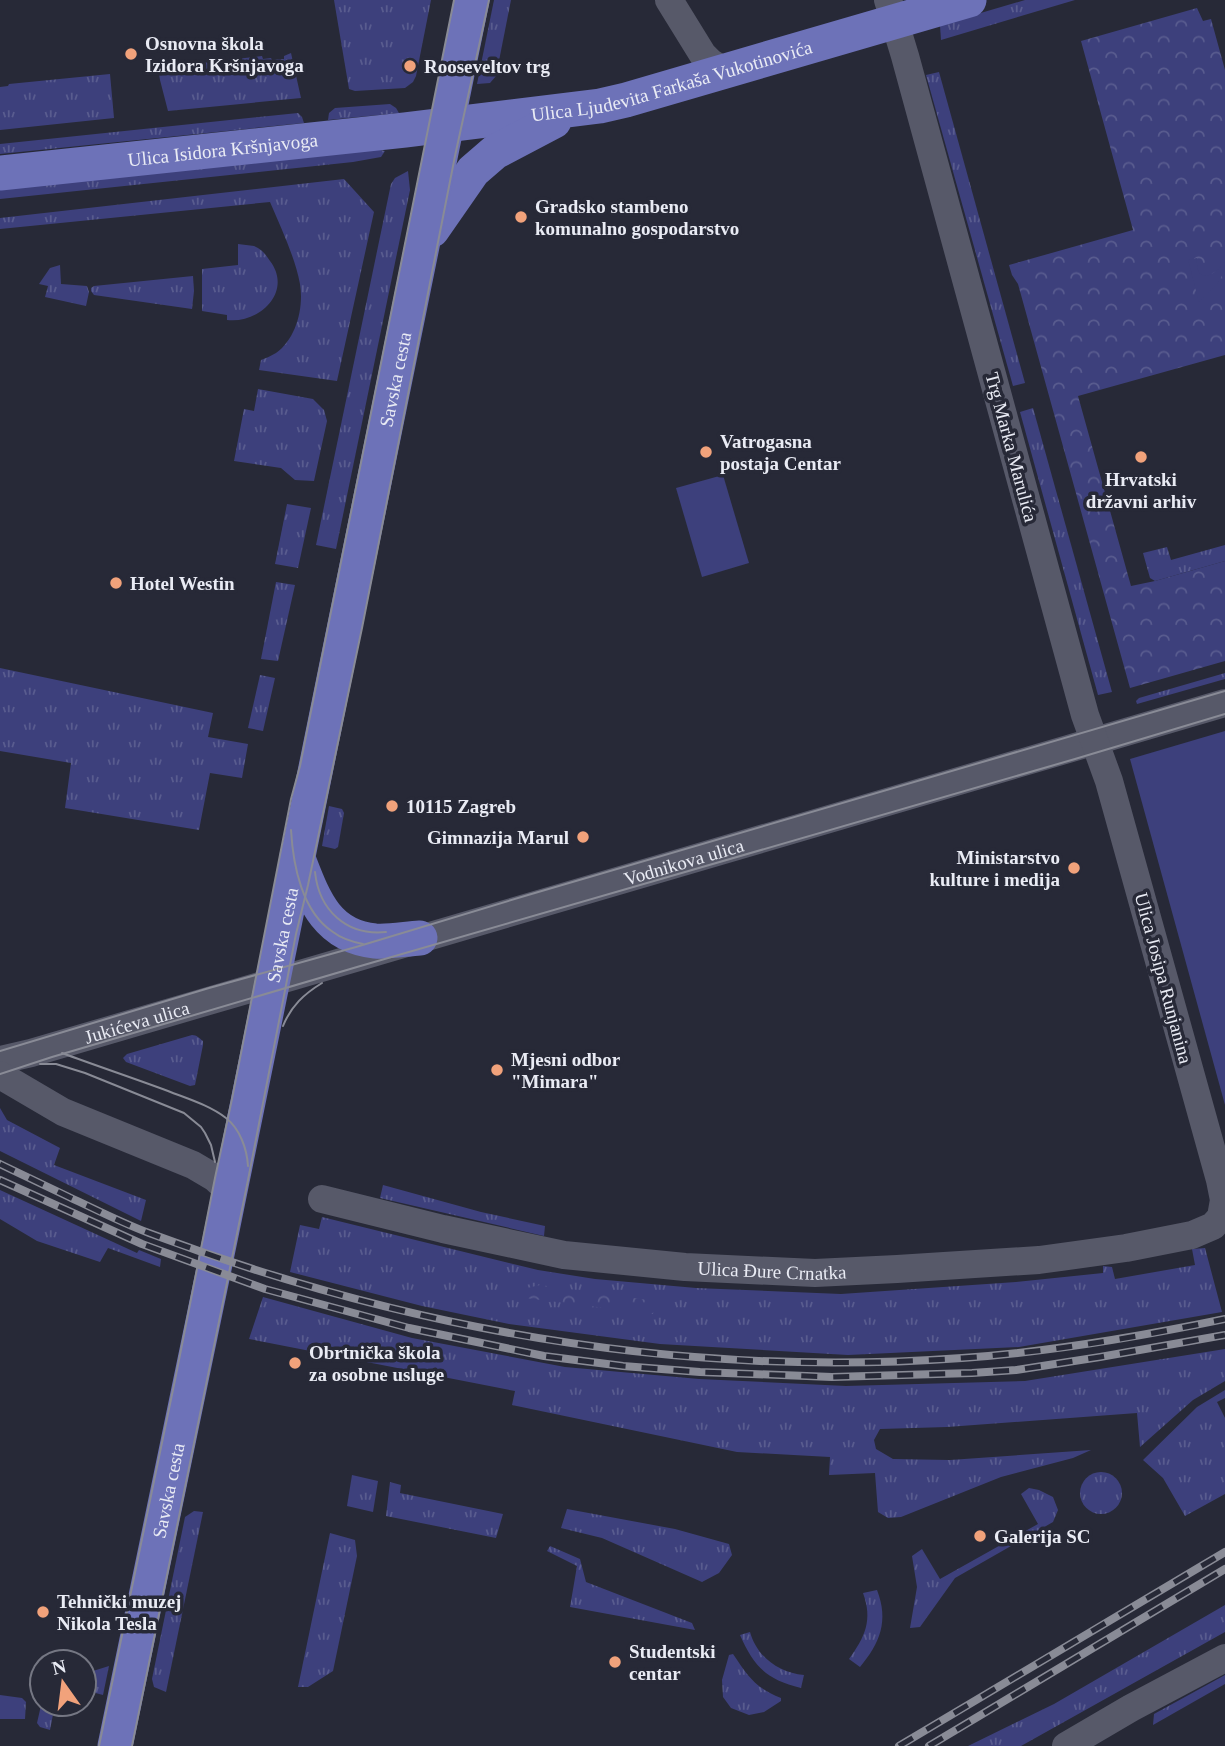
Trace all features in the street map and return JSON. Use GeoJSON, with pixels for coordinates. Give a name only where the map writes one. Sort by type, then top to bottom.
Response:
{"type":"FeatureCollection","features":[{"type":"Feature","properties":{"kind":"main road"},"geometry":{"type":"LineString","coordinates":[[447,125],[472,0]]}},
{"type":"Feature","properties":{"kind":"main road","name":"Ulica Ljudevita Farkaša Vukotinovića"},"geometry":{"type":"LineString","coordinates":[[447,125],[626,100],[724,71],[891,11],[969,0]]}},
{"type":"Feature","properties":{"kind":"main road"},"geometry":{"type":"LineString","coordinates":[[422,247],[473,171],[495,152],[541,127],[587,107]]}},
{"type":"Feature","properties":{"kind":"main road","name":"Ulica Isidora Kršnjavoga"},"geometry":{"type":"LineString","coordinates":[[0,173],[447,125]]}},
{"type":"Feature","properties":{"kind":"main road","name":"Savska cesta"},"geometry":{"type":"LineString","coordinates":[[115,1746],[447,125]]}},
{"type":"Feature","properties":{"kind":"main road"},"geometry":{"type":"LineString","coordinates":[[297,856],[308,885],[323,912],[344,932],[375,941],[419,938]]}},
{"type":"Feature","properties":{"kind":"street"},"geometry":{"type":"LineString","coordinates":[[669,0],[703,55],[724,71]]}},
{"type":"Feature","properties":{"kind":"street","name":"Trg Marka Marulića"},"geometry":{"type":"LineString","coordinates":[[891,11],[1085,715],[1095,740]]}},
{"type":"Feature","properties":{"kind":"street"},"geometry":{"type":"LineString","coordinates":[[1095,740],[1225,702]]}},
{"type":"Feature","properties":{"kind":"street","name":"Vodnikova ulica"},"geometry":{"type":"LineString","coordinates":[[272,982],[1095,740]]}},
{"type":"Feature","properties":{"kind":"street","name":"Ulica Josipa Runjanina"},"geometry":{"type":"LineString","coordinates":[[1095,740],[1128,848],[1220,1180],[1224,1200],[1221,1217]]}},
{"type":"Feature","properties":{"kind":"street","name":"Jukićeva ulica"},"geometry":{"type":"LineString","coordinates":[[0,1060],[272,982]]}},
{"type":"Feature","properties":{"kind":"street"},"geometry":{"type":"LineString","coordinates":[[0,1075],[63,1112],[193,1165],[215,1178],[230,1192]]}},
{"type":"Feature","properties":{"kind":"street","name":"Ulica Đure Crnatka"},"geometry":{"type":"LineString","coordinates":[[322,1199],[564,1255],[685,1267],[815,1273],[1039,1260],[1114,1250],[1192,1235],[1213,1226],[1221,1217]]}},
{"type":"Feature","properties":{"kind":"street"},"geometry":{"type":"LineString","coordinates":[[1066,1746],[1225,1658]]}},
{"type":"Feature","properties":{"kind":"green space"},"geometry":{"type":"Polygon","coordinates":[[[334,0],[431,0],[413,82],[405,88],[355,91],[349,89],[334,0]]]}},
{"type":"Feature","properties":{"kind":"green space"},"geometry":{"type":"Polygon","coordinates":[[[494,0],[511,0],[496,76],[490,83],[477,84],[494,0]]]}},
{"type":"Feature","properties":{"kind":"green space"},"geometry":{"type":"Polygon","coordinates":[[[1025,0],[1075,0],[941,40],[940,25],[1025,0]]]}},
{"type":"Feature","properties":{"kind":"green space"},"geometry":{"type":"Polygon","coordinates":[[[1197,8],[1203,21],[1211,19],[1225,70],[1225,355],[1078,396],[1131,586],[1225,561],[1225,661],[1130,688],[1018,284],[1009,265],[1133,230],[1081,41],[1197,8]]]}},
{"type":"Feature","properties":{"kind":"green space"},"geometry":{"type":"Polygon","coordinates":[[[291,53],[301,98],[168,111],[158,68],[262,56],[263,59],[284,59],[284,56],[291,53]]]}},
{"type":"Feature","properties":{"kind":"green space"},"geometry":{"type":"Polygon","coordinates":[[[939,72],[1025,383],[1013,386],[926,75],[939,72]]]}},
{"type":"Feature","properties":{"kind":"green space"},"geometry":{"type":"Polygon","coordinates":[[[110,74],[114,118],[0,130],[0,87],[110,74]]]}},
{"type":"Feature","properties":{"kind":"green space"},"geometry":{"type":"Polygon","coordinates":[[[390,104],[399,113],[328,120],[329,113],[335,108],[390,104]]]}},
{"type":"Feature","properties":{"kind":"green space"},"geometry":{"type":"Polygon","coordinates":[[[298,113],[304,123],[0,154],[0,144],[298,113]]]}},
{"type":"Feature","properties":{"kind":"green space"},"geometry":{"type":"Polygon","coordinates":[[[376,149],[385,151],[381,157],[353,162],[0,199],[0,188],[376,149]]]}},
{"type":"Feature","properties":{"kind":"green space"},"geometry":{"type":"Polygon","coordinates":[[[408,171],[410,190],[336,549],[316,545],[391,184],[395,178],[408,171]]]}},
{"type":"Feature","properties":{"kind":"green space"},"geometry":{"type":"Polygon","coordinates":[[[344,179],[374,212],[337,381],[259,370],[261,360],[276,353],[289,340],[301,303],[295,263],[270,202],[0,229],[0,218],[344,179]]]}},
{"type":"Feature","properties":{"kind":"green space"},"geometry":{"type":"Polygon","coordinates":[[[238,244],[254,246],[264,252],[276,272],[278,283],[270,303],[261,311],[251,317],[227,320],[227,315],[202,311],[202,269],[238,265],[238,244]]]}},
{"type":"Feature","properties":{"kind":"green space"},"geometry":{"type":"Polygon","coordinates":[[[1197,258],[1199,272],[1206,276],[1216,271],[1225,261],[1220,279],[1199,302],[1188,260],[1197,258]]]}},
{"type":"Feature","properties":{"kind":"green space"},"geometry":{"type":"Polygon","coordinates":[[[60,265],[61,284],[87,286],[89,292],[86,306],[45,297],[48,286],[39,284],[50,268],[60,265]]]}},
{"type":"Feature","properties":{"kind":"green space"},"geometry":{"type":"Polygon","coordinates":[[[193,276],[192,309],[94,295],[91,291],[94,286],[193,276]]]}},
{"type":"Feature","properties":{"kind":"green space"},"geometry":{"type":"Polygon","coordinates":[[[258,389],[313,399],[324,410],[327,421],[314,481],[295,480],[281,468],[234,461],[244,409],[254,411],[258,389]]]}},
{"type":"Feature","properties":{"kind":"green space"},"geometry":{"type":"Polygon","coordinates":[[[1033,408],[1112,692],[1098,695],[1020,412],[1033,408]]]}},
{"type":"Feature","properties":{"kind":"green space"},"geometry":{"type":"Polygon","coordinates":[[[723,475],[749,563],[702,577],[676,488],[723,475]]]}},
{"type":"Feature","properties":{"kind":"green space"},"geometry":{"type":"Polygon","coordinates":[[[287,504],[311,508],[298,568],[275,564],[287,504]]]}},
{"type":"Feature","properties":{"kind":"green space"},"geometry":{"type":"Polygon","coordinates":[[[1225,545],[1225,561],[1155,581],[1150,578],[1143,553],[1167,547],[1171,560],[1225,545]]]}},
{"type":"Feature","properties":{"kind":"green space"},"geometry":{"type":"Polygon","coordinates":[[[276,582],[295,585],[278,661],[261,659],[276,582]]]}},
{"type":"Feature","properties":{"kind":"green space"},"geometry":{"type":"Polygon","coordinates":[[[0,668],[213,713],[208,737],[248,744],[242,778],[210,773],[199,830],[65,808],[71,763],[0,751],[0,668]]]}},
{"type":"Feature","properties":{"kind":"green space"},"geometry":{"type":"Polygon","coordinates":[[[1225,673],[1225,679],[1137,704],[1136,701],[1139,698],[1225,673]]]}},
{"type":"Feature","properties":{"kind":"green space"},"geometry":{"type":"Polygon","coordinates":[[[260,675],[275,678],[263,731],[248,728],[260,675]]]}},
{"type":"Feature","properties":{"kind":"green space"},"geometry":{"type":"Polygon","coordinates":[[[1225,731],[1225,1105],[1130,759],[1225,731]]]}},
{"type":"Feature","properties":{"kind":"green space"},"geometry":{"type":"Polygon","coordinates":[[[329,806],[342,809],[344,813],[338,847],[335,849],[322,846],[329,806]]]}},
{"type":"Feature","properties":{"kind":"green space"},"geometry":{"type":"Polygon","coordinates":[[[192,1035],[203,1041],[195,1085],[190,1086],[126,1062],[123,1058],[127,1054],[192,1035]]]}},
{"type":"Feature","properties":{"kind":"green space"},"geometry":{"type":"Polygon","coordinates":[[[0,1108],[7,1120],[60,1148],[54,1165],[146,1200],[141,1221],[0,1151],[0,1108]]]}},
{"type":"Feature","properties":{"kind":"green space"},"geometry":{"type":"Polygon","coordinates":[[[383,1185],[481,1212],[545,1226],[544,1236],[380,1198],[383,1185]]]}},
{"type":"Feature","properties":{"kind":"green space"},"geometry":{"type":"Polygon","coordinates":[[[0,1190],[137,1253],[139,1250],[161,1259],[160,1267],[108,1248],[100,1262],[37,1241],[0,1219],[0,1190]]]}},
{"type":"Feature","properties":{"kind":"green space"},"geometry":{"type":"Polygon","coordinates":[[[322,1217],[538,1270],[595,1279],[696,1288],[841,1294],[1103,1273],[1103,1266],[1112,1267],[1115,1279],[1195,1265],[1192,1249],[1205,1248],[1222,1312],[1019,1347],[848,1355],[660,1344],[509,1324],[422,1306],[290,1272],[300,1225],[319,1229],[322,1217]]]}},
{"type":"Feature","properties":{"kind":"green space"},"geometry":{"type":"Polygon","coordinates":[[[540,1285],[655,1301],[653,1314],[509,1296],[510,1292],[540,1285]]]}},
{"type":"Feature","properties":{"kind":"green space"},"geometry":{"type":"Polygon","coordinates":[[[263,1297],[412,1338],[565,1367],[699,1379],[846,1386],[1025,1381],[1225,1349],[1225,1381],[1193,1400],[1140,1447],[1137,1413],[947,1427],[880,1429],[874,1440],[876,1449],[893,1459],[950,1460],[1091,1450],[1073,1458],[1001,1477],[901,1517],[888,1518],[878,1512],[875,1473],[829,1475],[830,1457],[737,1452],[512,1405],[515,1391],[249,1339],[263,1297]]]}},
{"type":"Feature","properties":{"kind":"green space"},"geometry":{"type":"Polygon","coordinates":[[[1225,1390],[1225,1398],[1217,1402],[1225,1418],[1225,1494],[1185,1516],[1163,1478],[1143,1460],[1197,1407],[1225,1390]]]}},
{"type":"Feature","properties":{"kind":"green space"},"geometry":{"type":"Polygon","coordinates":[[[1101,1472],[1116,1478],[1122,1493],[1116,1508],[1101,1514],[1086,1508],[1080,1493],[1086,1478],[1101,1472]]]}},
{"type":"Feature","properties":{"kind":"green space"},"geometry":{"type":"Polygon","coordinates":[[[352,1475],[378,1481],[373,1512],[347,1506],[352,1475]]]}},
{"type":"Feature","properties":{"kind":"green space"},"geometry":{"type":"Polygon","coordinates":[[[390,1482],[401,1485],[400,1493],[503,1514],[496,1538],[386,1516],[390,1482]]]}},
{"type":"Feature","properties":{"kind":"green space"},"geometry":{"type":"Polygon","coordinates":[[[1029,1488],[1053,1497],[1058,1510],[1053,1522],[955,1578],[920,1627],[910,1628],[917,1587],[912,1556],[922,1549],[940,1579],[1038,1524],[1021,1494],[1029,1488]]]}},
{"type":"Feature","properties":{"kind":"green space"},"geometry":{"type":"Polygon","coordinates":[[[567,1509],[675,1529],[729,1544],[732,1555],[719,1573],[702,1582],[602,1538],[561,1528],[567,1509]]]}},
{"type":"Feature","properties":{"kind":"green space"},"geometry":{"type":"Polygon","coordinates":[[[194,1511],[203,1512],[166,1692],[154,1687],[152,1679],[185,1517],[194,1511]]]}},
{"type":"Feature","properties":{"kind":"green space"},"geometry":{"type":"Polygon","coordinates":[[[330,1533],[355,1540],[357,1556],[333,1671],[308,1687],[298,1687],[330,1533]]]}},
{"type":"Feature","properties":{"kind":"green space"},"geometry":{"type":"Polygon","coordinates":[[[550,1546],[580,1559],[586,1582],[692,1623],[695,1630],[570,1607],[577,1566],[547,1551],[550,1546]]]}},
{"type":"Feature","properties":{"kind":"green space"},"geometry":{"type":"Polygon","coordinates":[[[877,1590],[881,1601],[882,1622],[873,1649],[860,1667],[849,1659],[866,1628],[867,1612],[863,1593],[877,1590]]]}},
{"type":"Feature","properties":{"kind":"green space"},"geometry":{"type":"Polygon","coordinates":[[[1225,1605],[1225,1632],[1021,1746],[968,1746],[1054,1704],[1225,1605]]]}},
{"type":"Feature","properties":{"kind":"green space"},"geometry":{"type":"Polygon","coordinates":[[[750,1632],[758,1649],[770,1662],[786,1671],[804,1675],[801,1688],[779,1681],[756,1664],[740,1635],[750,1632]]]}},
{"type":"Feature","properties":{"kind":"green space"},"geometry":{"type":"Polygon","coordinates":[[[733,1654],[753,1680],[781,1698],[781,1701],[764,1712],[749,1715],[731,1708],[723,1697],[722,1680],[729,1655],[733,1654]]]}},
{"type":"Feature","properties":{"kind":"green space"},"geometry":{"type":"Polygon","coordinates":[[[109,1666],[103,1695],[98,1694],[98,1669],[109,1666]]]}},
{"type":"Feature","properties":{"kind":"green space"},"geometry":{"type":"Polygon","coordinates":[[[1225,1675],[1225,1684],[1153,1725],[1154,1714],[1225,1675]]]}},
{"type":"Feature","properties":{"kind":"green space"},"geometry":{"type":"Polygon","coordinates":[[[0,1695],[22,1698],[26,1702],[25,1719],[0,1719],[0,1695]]]}},
{"type":"Feature","properties":{"kind":"green space"},"geometry":{"type":"Polygon","coordinates":[[[38,1718],[52,1718],[50,1730],[37,1723],[38,1718]]]}},
{"type":"Feature","properties":{"kind":"tram line"},"geometry":{"type":"LineString","coordinates":[[99,1746],[454,0]]}},
{"type":"Feature","properties":{"kind":"tram line"},"geometry":{"type":"LineString","coordinates":[[132,1746],[489,0]]}},
{"type":"Feature","properties":{"kind":"tram line"},"geometry":{"type":"LineString","coordinates":[[0,1051],[1225,691]]}},
{"type":"Feature","properties":{"kind":"tram line"},"geometry":{"type":"LineString","coordinates":[[0,1074],[1225,714]]}},
{"type":"Feature","properties":{"kind":"tram line"},"geometry":{"type":"LineString","coordinates":[[291,830],[301,887],[314,913],[336,934],[363,944]]}},
{"type":"Feature","properties":{"kind":"tram line"},"geometry":{"type":"LineString","coordinates":[[315,872],[322,898],[337,918],[359,930],[386,932]]}},
{"type":"Feature","properties":{"kind":"tram line"},"geometry":{"type":"LineString","coordinates":[[283,1026],[299,1001],[322,983]]}},
{"type":"Feature","properties":{"kind":"tram line"},"geometry":{"type":"LineString","coordinates":[[62,1053],[191,1100],[219,1113],[239,1134],[248,1166]]}},
{"type":"Feature","properties":{"kind":"tram line"},"geometry":{"type":"LineString","coordinates":[[40,1064],[56,1064],[85,1073],[184,1113],[205,1133],[215,1162]]}},
{"type":"Feature","properties":{"kind":"railway"},"geometry":{"type":"LineString","coordinates":[[0,1164],[149,1233],[347,1297],[448,1321],[549,1340],[651,1353],[754,1361],[858,1362],[962,1358],[1094,1343],[1225,1319]]}},
{"type":"Feature","properties":{"kind":"railway"},"geometry":{"type":"LineString","coordinates":[[0,1180],[142,1244],[265,1289],[409,1328],[544,1356],[623,1366],[832,1377],[972,1373],[1016,1370],[1225,1335]]}},
{"type":"Feature","properties":{"kind":"railway"},"geometry":{"type":"LineString","coordinates":[[899,1746],[1225,1552]]}},
{"type":"Feature","properties":{"kind":"railway"},"geometry":{"type":"LineString","coordinates":[[929,1746],[1225,1569]]}},
{"type":"Feature","properties":{"kind":"place","name":"Osnovna škola Izidora Kršnjavoga"},"geometry":{"type":"Point","coordinates":[131,54]}},
{"type":"Feature","properties":{"kind":"place","name":"Rooseveltov trg"},"geometry":{"type":"Point","coordinates":[410,66]}},
{"type":"Feature","properties":{"kind":"place","name":"Gradsko stambeno komunalno gospodarstvo"},"geometry":{"type":"Point","coordinates":[521,217]}},
{"type":"Feature","properties":{"kind":"place","name":"Vatrogasna postaja Centar"},"geometry":{"type":"Point","coordinates":[706,452]}},
{"type":"Feature","properties":{"kind":"place","name":"Hrvatski državni arhiv"},"geometry":{"type":"Point","coordinates":[1141,457]}},
{"type":"Feature","properties":{"kind":"place","name":"Hotel Westin"},"geometry":{"type":"Point","coordinates":[116,583]}},
{"type":"Feature","properties":{"kind":"place","name":"10115 Zagreb"},"geometry":{"type":"Point","coordinates":[392,806]}},
{"type":"Feature","properties":{"kind":"place","name":"Gimnazija Marul"},"geometry":{"type":"Point","coordinates":[583,837]}},
{"type":"Feature","properties":{"kind":"place","name":"Ministarstvo kulture i medija"},"geometry":{"type":"Point","coordinates":[1074,868]}},
{"type":"Feature","properties":{"kind":"place","name":"Mjesni odbor \"Mimara\""},"geometry":{"type":"Point","coordinates":[497,1070]}},
{"type":"Feature","properties":{"kind":"place","name":"Obrtnička škola za osobne usluge"},"geometry":{"type":"Point","coordinates":[295,1363]}},
{"type":"Feature","properties":{"kind":"place","name":"Galerija SC"},"geometry":{"type":"Point","coordinates":[980,1536]}},
{"type":"Feature","properties":{"kind":"place","name":"Tehnički muzej Nikola Tesla"},"geometry":{"type":"Point","coordinates":[43,1612]}},
{"type":"Feature","properties":{"kind":"place","name":"Studentski centar"},"geometry":{"type":"Point","coordinates":[615,1662]}}]}
